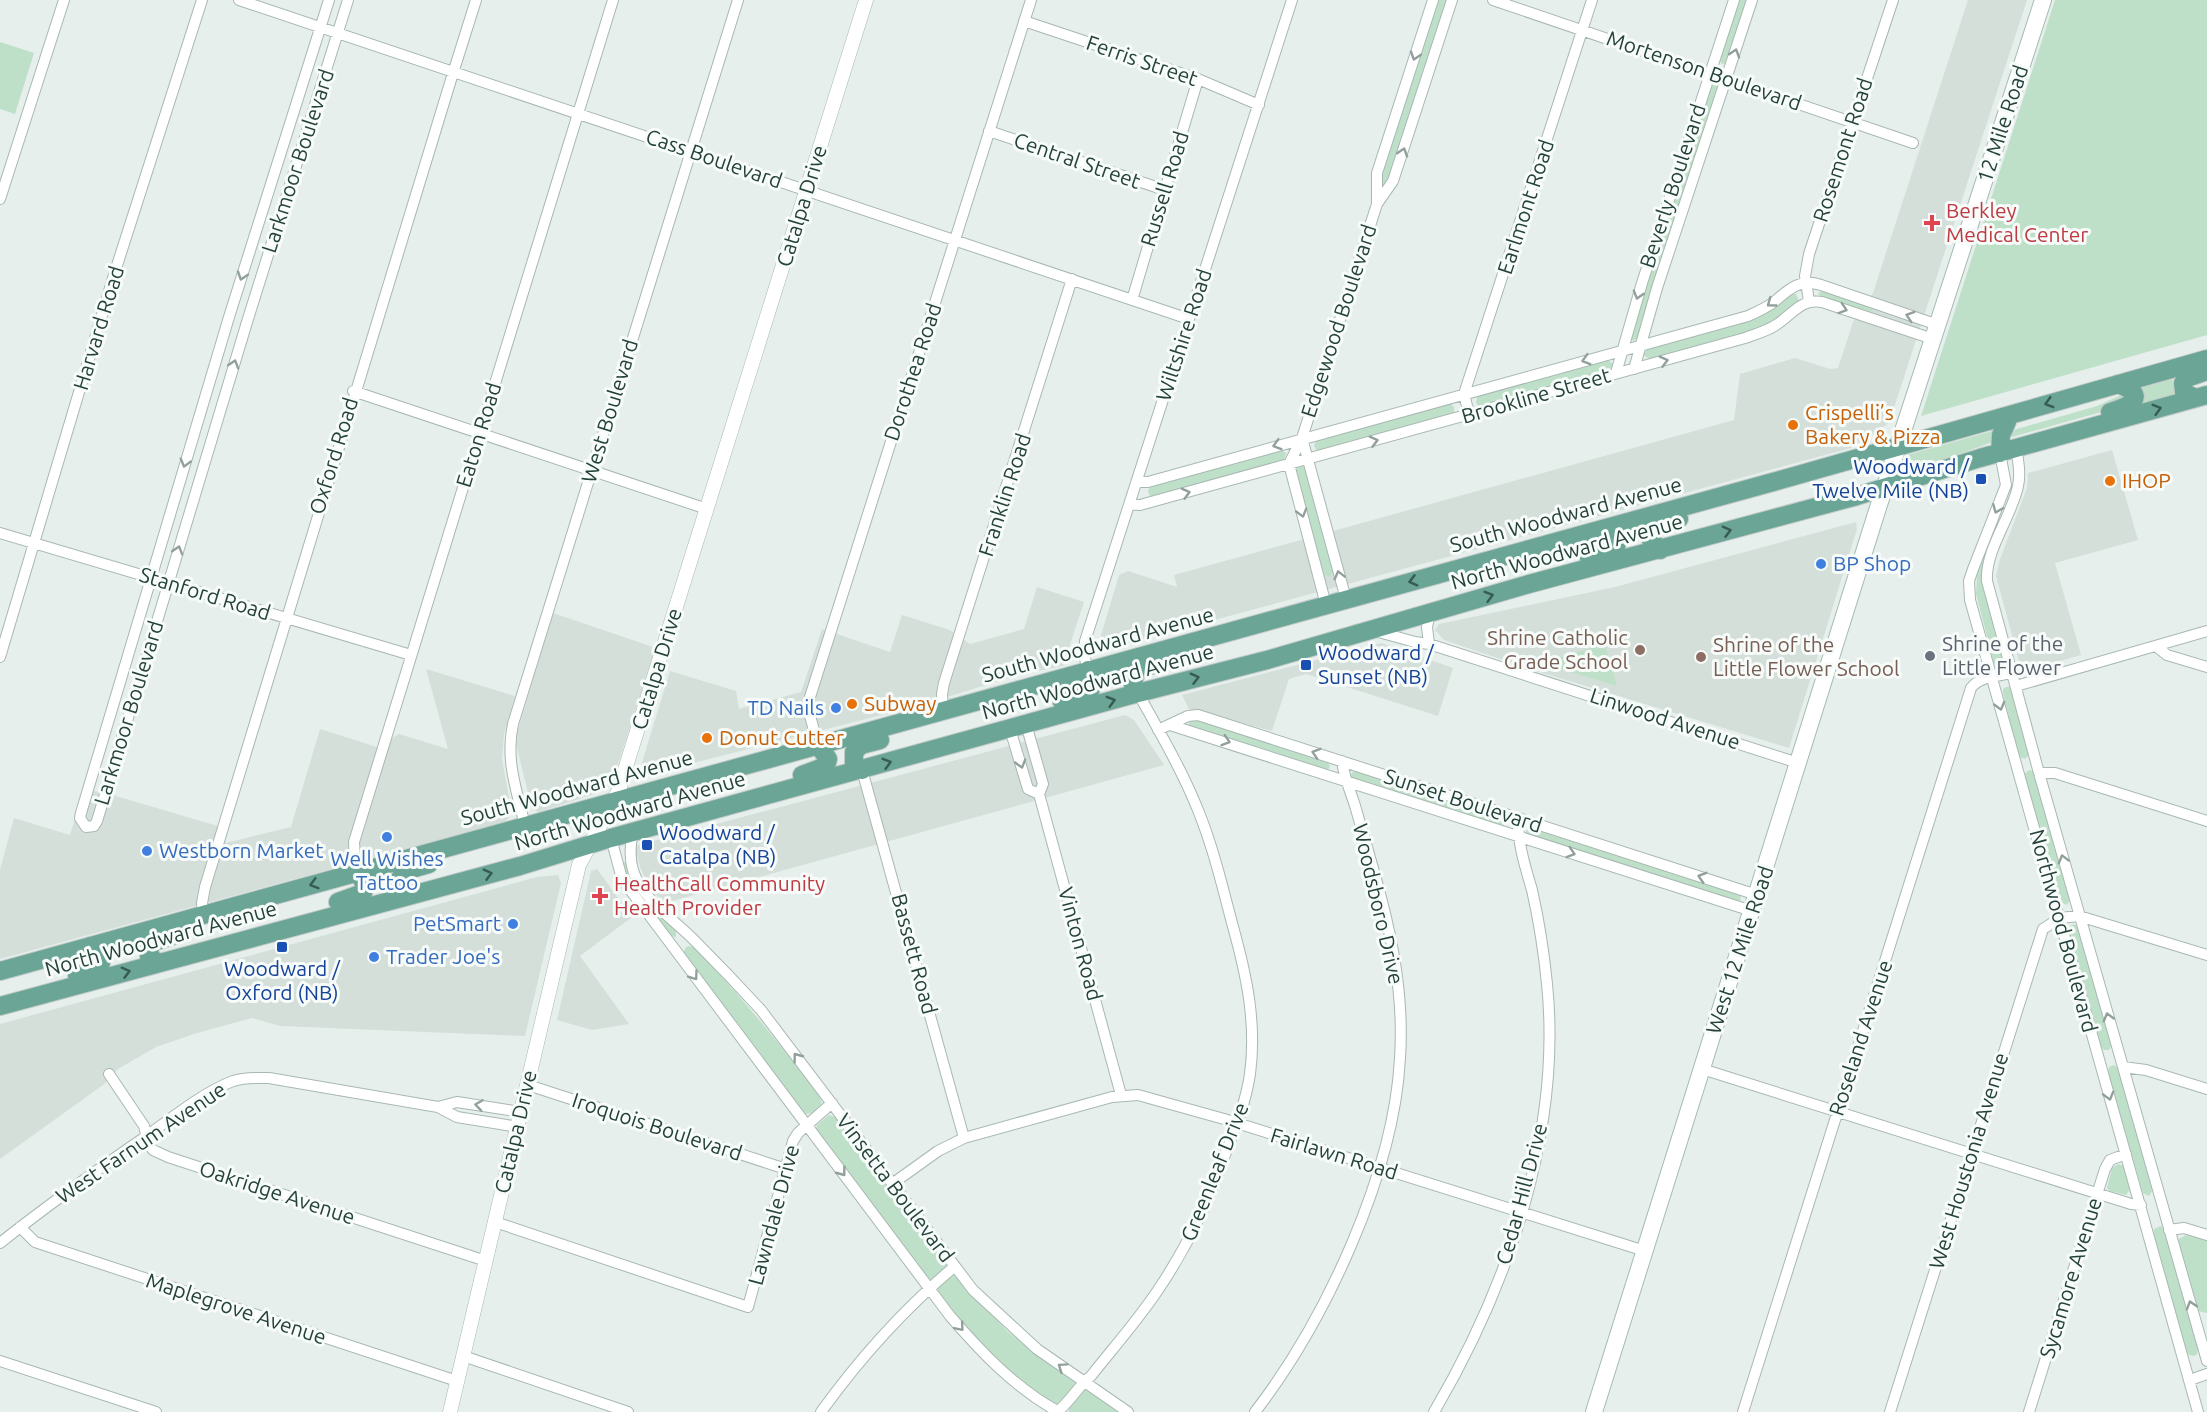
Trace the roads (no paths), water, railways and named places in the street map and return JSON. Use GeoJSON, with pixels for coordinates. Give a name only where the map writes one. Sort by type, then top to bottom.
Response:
{"type":"FeatureCollection","features":[{"type":"Feature","properties":{"kind":"main road","name":"12 Mile Road"},"geometry":{"type":"LineString","coordinates":[[1885,487],[2043,0]]}},
{"type":"Feature","properties":{"kind":"main road","name":"South Woodward Avenue"},"geometry":{"type":"LineString","coordinates":[[0,971],[1608,528],[2207,359]]}},
{"type":"Feature","properties":{"kind":"main road"},"geometry":{"type":"LineString","coordinates":[[2201,397],[2185,393],[2182,387],[2183,382],[2187,378],[2207,371]]}},
{"type":"Feature","properties":{"kind":"main road"},"geometry":{"type":"LineString","coordinates":[[2010,415],[2001,435],[2008,450],[2041,433],[2128,406],[2134,400],[2134,395],[2130,389],[2118,384]]}},
{"type":"Feature","properties":{"kind":"main road","name":"North Woodward Avenue"},"geometry":{"type":"LineString","coordinates":[[0,1006],[520,866],[611,838],[1372,630],[1529,584],[1659,550],[2201,397]]}},
{"type":"Feature","properties":{"kind":"main road"},"geometry":{"type":"LineString","coordinates":[[1659,550],[1651,540],[1653,530],[1660,524],[1773,493],[1821,468]]}},
{"type":"Feature","properties":{"kind":"main road","name":"West 12 Mile Road"},"geometry":{"type":"LineString","coordinates":[[1594,1412],[1885,487]]}},
{"type":"Feature","properties":{"kind":"main road"},"geometry":{"type":"LineString","coordinates":[[1529,584],[1547,568],[1615,548],[1616,535],[1608,528]]}},
{"type":"Feature","properties":{"kind":"main road"},"geometry":{"type":"LineString","coordinates":[[1138,693],[1133,685],[1134,674],[1139,669],[1199,652],[1233,631]]}},
{"type":"Feature","properties":{"kind":"main road"},"geometry":{"type":"LineString","coordinates":[[1018,727],[1045,707],[1089,693],[1093,686],[1088,670]]}},
{"type":"Feature","properties":{"kind":"main road"},"geometry":{"type":"LineString","coordinates":[[862,770],[854,763],[854,752],[861,745],[918,730],[943,711]]}},
{"type":"Feature","properties":{"kind":"main road"},"geometry":{"type":"LineString","coordinates":[[694,815],[729,796],[821,769],[826,766],[828,759],[818,745]]}},
{"type":"Feature","properties":{"kind":"main road"},"geometry":{"type":"LineString","coordinates":[[410,894],[401,888],[400,883],[403,873],[408,870],[508,842],[515,838],[525,826]]}},
{"type":"Feature","properties":{"kind":"main road"},"geometry":{"type":"LineString","coordinates":[[235,942],[255,926],[359,896],[363,893],[365,885],[358,872]]}},
{"type":"Feature","properties":{"kind":"main road"},"geometry":{"type":"LineString","coordinates":[[158,963],[149,957],[148,952],[150,944],[155,941],[249,915],[269,897]]}},
{"type":"Feature","properties":{"kind":"main road"},"geometry":{"type":"LineString","coordinates":[[0,996],[94,970],[101,963],[101,958],[90,946]]}},
{"type":"Feature","properties":{"kind":"main road"},"geometry":{"type":"LineString","coordinates":[[0,983],[38,973],[72,951]]}},
{"type":"Feature","properties":{"kind":"street"},"geometry":{"type":"LineString","coordinates":[[0,199],[64,0]]}},
{"type":"Feature","properties":{"kind":"street","name":"Harvard Road"},"geometry":{"type":"LineString","coordinates":[[0,657],[113,278],[202,0]]}},
{"type":"Feature","properties":{"kind":"street","name":"Cass Boulevard"},"geometry":{"type":"LineString","coordinates":[[239,0],[1189,319]]}},
{"type":"Feature","properties":{"kind":"street","name":"Larkmoor Boulevard"},"geometry":{"type":"LineString","coordinates":[[329,0],[229,317],[81,813],[80,818],[86,827],[94,826],[97,820],[247,322],[348,0]]}},
{"type":"Feature","properties":{"kind":"street","name":"Oxford Road"},"geometry":{"type":"LineString","coordinates":[[203,915],[202,903],[205,887],[285,618],[353,391],[476,0]]}},
{"type":"Feature","properties":{"kind":"street","name":"Eaton Road"},"geometry":{"type":"LineString","coordinates":[[358,872],[354,843],[614,0]]}},
{"type":"Feature","properties":{"kind":"street","name":"West Boulevard"},"geometry":{"type":"LineString","coordinates":[[525,826],[510,766],[510,737],[738,0]]}},
{"type":"Feature","properties":{"kind":"street","name":"Catalpa Drive"},"geometry":{"type":"LineString","coordinates":[[450,1412],[579,865],[623,776],[867,0]]}},
{"type":"Feature","properties":{"kind":"street","name":"Dorothea Road"},"geometry":{"type":"LineString","coordinates":[[818,745],[809,712],[810,697],[1031,0]]}},
{"type":"Feature","properties":{"kind":"street","name":"Wiltshire Road"},"geometry":{"type":"LineString","coordinates":[[1088,670],[1084,655],[1085,641],[1292,0]]}},
{"type":"Feature","properties":{"kind":"street","name":"Edgewood Boulevard"},"geometry":{"type":"LineString","coordinates":[[1377,204],[1377,173],[1433,0]]}},
{"type":"Feature","properties":{"kind":"street","name":"Edgewood Boulevard"},"geometry":{"type":"LineString","coordinates":[[1289,464],[1302,438],[1377,204],[1393,181],[1452,0]]}},
{"type":"Feature","properties":{"kind":"street","name":"Mortenson Boulevard"},"geometry":{"type":"LineString","coordinates":[[1494,0],[1913,143]]}},
{"type":"Feature","properties":{"kind":"street","name":"Earlmont Road"},"geometry":{"type":"LineString","coordinates":[[1464,394],[1592,0]]}},
{"type":"Feature","properties":{"kind":"street","name":"Beverly Boulevard"},"geometry":{"type":"LineString","coordinates":[[1616,373],[1621,351],[1734,0]]}},
{"type":"Feature","properties":{"kind":"street","name":"Beverly Boulevard"},"geometry":{"type":"LineString","coordinates":[[1634,369],[1639,346],[1752,0]]}},
{"type":"Feature","properties":{"kind":"street","name":"Rosemont Road"},"geometry":{"type":"LineString","coordinates":[[1809,301],[1805,282],[1809,254],[1893,0]]}},
{"type":"Feature","properties":{"kind":"street","name":"Ferris Street"},"geometry":{"type":"LineString","coordinates":[[1024,21],[1198,79],[1258,105]]}},
{"type":"Feature","properties":{"kind":"street","name":"Russell Road"},"geometry":{"type":"LineString","coordinates":[[1132,300],[1198,79]]}},
{"type":"Feature","properties":{"kind":"street","name":"Central Street"},"geometry":{"type":"LineString","coordinates":[[989,131],[1165,190]]}},
{"type":"Feature","properties":{"kind":"street","name":"Franklin Road"},"geometry":{"type":"LineString","coordinates":[[943,711],[944,683],[1072,279]]}},
{"type":"Feature","properties":{"kind":"street"},"geometry":{"type":"LineString","coordinates":[[1805,282],[1821,285],[1935,332]]}},
{"type":"Feature","properties":{"kind":"street","name":"Brookline Street"},"geometry":{"type":"LineString","coordinates":[[1137,482],[1148,482],[1748,316],[1767,307],[1797,284],[1805,282]]}},
{"type":"Feature","properties":{"kind":"street"},"geometry":{"type":"LineString","coordinates":[[1809,301],[1822,302],[1935,332]]}},
{"type":"Feature","properties":{"kind":"street","name":"Brookline Street"},"geometry":{"type":"LineString","coordinates":[[1130,504],[1140,506],[1704,350],[1766,330],[1778,324],[1798,306],[1809,301]]}},
{"type":"Feature","properties":{"kind":"street"},"geometry":{"type":"LineString","coordinates":[[229,317],[247,322]]}},
{"type":"Feature","properties":{"kind":"street"},"geometry":{"type":"LineString","coordinates":[[353,391],[707,508]]}},
{"type":"Feature","properties":{"kind":"street"},"geometry":{"type":"LineString","coordinates":[[1464,394],[1469,414]]}},
{"type":"Feature","properties":{"kind":"street","name":"Edgewood Boulevard"},"geometry":{"type":"LineString","coordinates":[[1302,438],[1346,599]]}},
{"type":"Feature","properties":{"kind":"street","name":"Northwood Boulevard"},"geometry":{"type":"LineString","coordinates":[[2008,450],[2019,466],[2019,483],[1989,561],[1987,575],[2079,916],[2169,1230],[2205,1341],[2207,1361]]}},
{"type":"Feature","properties":{"kind":"street","name":"Northwood Boulevard"},"geometry":{"type":"LineString","coordinates":[[2008,450],[2006,485],[1973,569],[1969,588],[1970,600],[2190,1380],[2196,1411]]}},
{"type":"Feature","properties":{"kind":"street"},"geometry":{"type":"LineString","coordinates":[[1289,464],[1326,605]]}},
{"type":"Feature","properties":{"kind":"street","name":"Stanford Road"},"geometry":{"type":"LineString","coordinates":[[0,533],[411,655]]}},
{"type":"Feature","properties":{"kind":"street"},"geometry":{"type":"LineString","coordinates":[[1429,644],[1427,627],[1430,613]]}},
{"type":"Feature","properties":{"kind":"street","name":"Linwood Avenue"},"geometry":{"type":"LineString","coordinates":[[1372,630],[1429,644],[1798,763]]}},
{"type":"Feature","properties":{"kind":"street"},"geometry":{"type":"LineString","coordinates":[[2016,686],[2207,631]]}},
{"type":"Feature","properties":{"kind":"street"},"geometry":{"type":"LineString","coordinates":[[2157,647],[2167,655],[2207,668]]}},
{"type":"Feature","properties":{"kind":"street"},"geometry":{"type":"LineString","coordinates":[[1993,677],[2012,673]]}},
{"type":"Feature","properties":{"kind":"street","name":"Roseland Avenue"},"geometry":{"type":"LineString","coordinates":[[1743,1412],[1971,688],[1975,682],[1993,677]]}},
{"type":"Feature","properties":{"kind":"street","name":"Greenleaf Drive"},"geometry":{"type":"LineString","coordinates":[[1058,1412],[1135,1322],[1184,1250],[1218,1176],[1237,1124],[1251,1060],[1251,1013],[1247,979],[1206,831],[1197,807],[1138,693]]}},
{"type":"Feature","properties":{"kind":"street","name":"Sunset Boulevard"},"geometry":{"type":"LineString","coordinates":[[1158,730],[1188,716],[1198,715],[1518,819],[1755,903]]}},
{"type":"Feature","properties":{"kind":"street","name":"Sunset Boulevard"},"geometry":{"type":"LineString","coordinates":[[1170,724],[1518,836],[1755,903]]}},
{"type":"Feature","properties":{"kind":"street","name":"Vinton Road"},"geometry":{"type":"LineString","coordinates":[[1018,727],[1028,789],[1039,794]]}},
{"type":"Feature","properties":{"kind":"street","name":"Vinton Road"},"geometry":{"type":"LineString","coordinates":[[1018,727],[1043,784],[1039,794],[1121,1095]]}},
{"type":"Feature","properties":{"kind":"street","name":"Woodsboro Drive"},"geometry":{"type":"LineString","coordinates":[[1255,1412],[1288,1364],[1341,1268],[1379,1168],[1391,1124],[1399,1077],[1401,1033],[1395,963],[1355,806],[1345,780],[1342,761]]}},
{"type":"Feature","properties":{"kind":"street"},"geometry":{"type":"LineString","coordinates":[[2017,766],[2038,768],[2207,821]]}},
{"type":"Feature","properties":{"kind":"street","name":"Bassett Road"},"geometry":{"type":"LineString","coordinates":[[862,770],[964,1138]]}},
{"type":"Feature","properties":{"kind":"street","name":"Cedar Hill Drive"},"geometry":{"type":"LineString","coordinates":[[1434,1412],[1474,1336],[1502,1268],[1521,1213],[1542,1125],[1549,1060],[1548,987],[1536,909],[1518,836],[1518,819]]}},
{"type":"Feature","properties":{"kind":"street","name":"Vinsetta Boulevard"},"geometry":{"type":"LineString","coordinates":[[632,833],[631,863],[640,884],[761,1010],[954,1267],[1020,1336],[1128,1412]]}},
{"type":"Feature","properties":{"kind":"street","name":"Vinsetta Boulevard"},"geometry":{"type":"LineString","coordinates":[[611,838],[622,879],[957,1324],[997,1366],[1043,1404],[1058,1412]]}},
{"type":"Feature","properties":{"kind":"street"},"geometry":{"type":"LineString","coordinates":[[2060,918],[2079,916],[2207,955]]}},
{"type":"Feature","properties":{"kind":"street","name":"West Houstonia Avenue"},"geometry":{"type":"LineString","coordinates":[[1890,1412],[2040,934],[2047,926],[2060,918]]}},
{"type":"Feature","properties":{"kind":"street"},"geometry":{"type":"LineString","coordinates":[[674,948],[689,935]]}},
{"type":"Feature","properties":{"kind":"street"},"geometry":{"type":"LineString","coordinates":[[2099,1061],[2119,1055]]}},
{"type":"Feature","properties":{"kind":"street"},"geometry":{"type":"LineString","coordinates":[[2122,1067],[2146,1070],[2207,1089]]}},
{"type":"Feature","properties":{"kind":"street"},"geometry":{"type":"LineString","coordinates":[[1702,1069],[2097,1193],[2142,1210],[2163,1209]]}},
{"type":"Feature","properties":{"kind":"street","name":"Oakridge Avenue"},"geometry":{"type":"LineString","coordinates":[[109,1074],[144,1126],[153,1150],[168,1157],[486,1261]]}},
{"type":"Feature","properties":{"kind":"street","name":"West Farnum Avenue"},"geometry":{"type":"LineString","coordinates":[[0,1243],[61,1195],[146,1136],[217,1089],[234,1081],[269,1078],[438,1107],[457,1117],[518,1127]]}},
{"type":"Feature","properties":{"kind":"street","name":"Iroquois Boulevard"},"geometry":{"type":"LineString","coordinates":[[528,1085],[786,1169]]}},
{"type":"Feature","properties":{"kind":"street","name":"Fairlawn Road"},"geometry":{"type":"LineString","coordinates":[[892,1185],[938,1151],[964,1138],[1121,1095],[1138,1095],[1645,1251]]}},
{"type":"Feature","properties":{"kind":"street","name":"West Farnum Avenue"},"geometry":{"type":"LineString","coordinates":[[438,1107],[457,1102],[521,1112]]}},
{"type":"Feature","properties":{"kind":"street","name":"Lawndale Drive"},"geometry":{"type":"LineString","coordinates":[[495,1222],[748,1307],[795,1137],[832,1103]]}},
{"type":"Feature","properties":{"kind":"street","name":"Sycamore Avenue"},"geometry":{"type":"LineString","coordinates":[[2029,1412],[2107,1164],[2110,1160],[2126,1154]]}},
{"type":"Feature","properties":{"kind":"street","name":"Maplegrove Avenue"},"geometry":{"type":"LineString","coordinates":[[20,1227],[34,1242],[457,1381]]}},
{"type":"Feature","properties":{"kind":"street"},"geometry":{"type":"LineString","coordinates":[[2169,1230],[2184,1228],[2207,1235]]}},
{"type":"Feature","properties":{"kind":"street"},"geometry":{"type":"LineString","coordinates":[[821,1412],[888,1328],[954,1267]]}},
{"type":"Feature","properties":{"kind":"street"},"geometry":{"type":"LineString","coordinates":[[463,1356],[628,1412]]}},
{"type":"Feature","properties":{"kind":"street"},"geometry":{"type":"LineString","coordinates":[[0,1361],[156,1412]]}},
{"type":"Feature","properties":{"kind":"street"},"geometry":{"type":"LineString","coordinates":[[2190,1380],[2207,1374]]}},
{"type":"Feature","properties":{"kind":"place","name":"Berkley Medical Center"},"geometry":{"type":"Point","coordinates":[1932,223]}},
{"type":"Feature","properties":{"kind":"place","name":"Crispelli’s Bakery & Pizza"},"geometry":{"type":"Point","coordinates":[1793,425]}},
{"type":"Feature","properties":{"kind":"place","name":"Woodward / Twelve Mile (NB)"},"geometry":{"type":"Point","coordinates":[1981,479]}},
{"type":"Feature","properties":{"kind":"place","name":"IHOP"},"geometry":{"type":"Point","coordinates":[2110,481]}},
{"type":"Feature","properties":{"kind":"place","name":"BP Shop"},"geometry":{"type":"Point","coordinates":[1821,564]}},
{"type":"Feature","properties":{"kind":"place","name":"Shrine Catholic Grade School"},"geometry":{"type":"Point","coordinates":[1640,650]}},
{"type":"Feature","properties":{"kind":"place","name":"Shrine of the Little Flower"},"geometry":{"type":"Point","coordinates":[1930,656]}},
{"type":"Feature","properties":{"kind":"place","name":"Shrine of the Little Flower School"},"geometry":{"type":"Point","coordinates":[1701,657]}},
{"type":"Feature","properties":{"kind":"place","name":"Woodward / Sunset (NB)"},"geometry":{"type":"Point","coordinates":[1306,665]}},
{"type":"Feature","properties":{"kind":"place","name":"Subway"},"geometry":{"type":"Point","coordinates":[852,704]}},
{"type":"Feature","properties":{"kind":"place","name":"TD Nails"},"geometry":{"type":"Point","coordinates":[836,708]}},
{"type":"Feature","properties":{"kind":"place","name":"Donut Cutter"},"geometry":{"type":"Point","coordinates":[707,738]}},
{"type":"Feature","properties":{"kind":"place","name":"Well Wishes Tattoo"},"geometry":{"type":"Point","coordinates":[387,837]}},
{"type":"Feature","properties":{"kind":"place","name":"Woodward / Catalpa (NB)"},"geometry":{"type":"Point","coordinates":[647,845]}},
{"type":"Feature","properties":{"kind":"place","name":"Westborn Market"},"geometry":{"type":"Point","coordinates":[147,851]}},
{"type":"Feature","properties":{"kind":"place","name":"HealthCall Community Health Provider"},"geometry":{"type":"Point","coordinates":[600,896]}},
{"type":"Feature","properties":{"kind":"place","name":"PetSmart"},"geometry":{"type":"Point","coordinates":[513,924]}},
{"type":"Feature","properties":{"kind":"place","name":"Woodward / Oxford (NB)"},"geometry":{"type":"Point","coordinates":[282,947]}},
{"type":"Feature","properties":{"kind":"place","name":"Trader Joe's"},"geometry":{"type":"Point","coordinates":[374,957]}}]}
